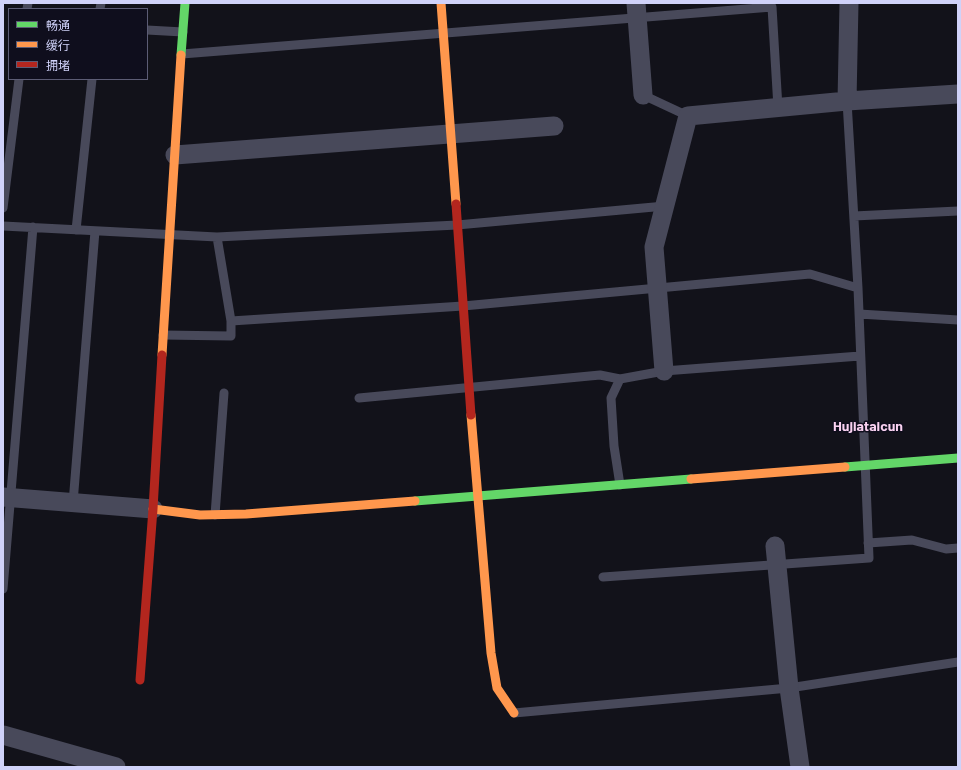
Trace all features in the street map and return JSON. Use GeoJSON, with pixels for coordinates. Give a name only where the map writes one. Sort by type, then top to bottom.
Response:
{"type":"FeatureCollection","features":[{"type":"Feature","properties":{"kind":"street"},"geometry":{"type":"LineString","coordinates":[[140,680],[153,509],[169,234],[185,3]]}},
{"type":"Feature","properties":{"kind":"street"},"geometry":{"type":"LineString","coordinates":[[441,3],[477,496],[491,653],[497,688],[514,713]]}},
{"type":"Feature","properties":{"kind":"street"},"geometry":{"type":"LineString","coordinates":[[847,101],[849,3]]}},
{"type":"Feature","properties":{"kind":"street"},"geometry":{"type":"LineString","coordinates":[[636,10],[643,95]]}},
{"type":"Feature","properties":{"kind":"street"},"geometry":{"type":"LineString","coordinates":[[664,371],[654,247],[688,116],[847,101],[958,94]]}},
{"type":"Feature","properties":{"kind":"street"},"geometry":{"type":"LineString","coordinates":[[175,155],[554,126]]}},
{"type":"Feature","properties":{"kind":"street"},"geometry":{"type":"LineString","coordinates":[[7,498],[153,509],[200,515],[246,514],[958,458]]}},
{"type":"Feature","properties":{"kind":"street"},"geometry":{"type":"LineString","coordinates":[[776,555],[789,688],[800,767]]}},
{"type":"Feature","properties":{"kind":"street"},"geometry":{"type":"LineString","coordinates":[[3,735],[116,767]]}},
{"type":"Feature","properties":{"kind":"lane"},"geometry":{"type":"LineString","coordinates":[[182,54],[443,33],[636,10],[772,7],[778,108]]}},
{"type":"Feature","properties":{"kind":"lane"},"geometry":{"type":"LineString","coordinates":[[148,30],[183,32]]}},
{"type":"Feature","properties":{"kind":"lane"},"geometry":{"type":"LineString","coordinates":[[3,208],[18,80]]}},
{"type":"Feature","properties":{"kind":"lane"},"geometry":{"type":"LineString","coordinates":[[76,230],[92,80]]}},
{"type":"Feature","properties":{"kind":"lane"},"geometry":{"type":"LineString","coordinates":[[643,95],[688,116]]}},
{"type":"Feature","properties":{"kind":"lane"},"geometry":{"type":"LineString","coordinates":[[603,577],[776,555],[869,558],[864,466],[858,288],[847,101]]}},
{"type":"Feature","properties":{"kind":"lane"},"geometry":{"type":"LineString","coordinates":[[3,226],[169,234],[217,238],[457,225],[664,206]]}},
{"type":"Feature","properties":{"kind":"lane"},"geometry":{"type":"LineString","coordinates":[[854,216],[958,210]]}},
{"type":"Feature","properties":{"kind":"lane"},"geometry":{"type":"LineString","coordinates":[[3,589],[7,498],[33,228]]}},
{"type":"Feature","properties":{"kind":"lane"},"geometry":{"type":"LineString","coordinates":[[73,503],[95,231]]}},
{"type":"Feature","properties":{"kind":"lane"},"geometry":{"type":"LineString","coordinates":[[163,335],[231,336],[217,238]]}},
{"type":"Feature","properties":{"kind":"lane"},"geometry":{"type":"LineString","coordinates":[[230,321],[463,306],[810,274],[858,288]]}},
{"type":"Feature","properties":{"kind":"lane"},"geometry":{"type":"LineString","coordinates":[[859,314],[958,320]]}},
{"type":"Feature","properties":{"kind":"lane"},"geometry":{"type":"LineString","coordinates":[[359,398],[600,375],[620,378],[664,371],[860,356]]}},
{"type":"Feature","properties":{"kind":"lane"},"geometry":{"type":"LineString","coordinates":[[620,378],[611,398],[614,446],[620,485]]}},
{"type":"Feature","properties":{"kind":"lane"},"geometry":{"type":"LineString","coordinates":[[215,515],[224,393]]}},
{"type":"Feature","properties":{"kind":"lane"},"geometry":{"type":"LineString","coordinates":[[868,543],[912,540],[946,549],[958,548]]}},
{"type":"Feature","properties":{"kind":"lane"},"geometry":{"type":"LineString","coordinates":[[514,713],[789,688],[958,662]]}},
{"type":"Feature","properties":{"kind":"traffic: fast"},"geometry":{"type":"LineString","coordinates":[[181,55],[185,3]]}},
{"type":"Feature","properties":{"kind":"traffic: fast"},"geometry":{"type":"LineString","coordinates":[[845,467],[958,458]]}},
{"type":"Feature","properties":{"kind":"traffic: fast"},"geometry":{"type":"LineString","coordinates":[[415,501],[691,479]]}},
{"type":"Feature","properties":{"kind":"traffic: slow"},"geometry":{"type":"LineString","coordinates":[[441,3],[456,204]]}},
{"type":"Feature","properties":{"kind":"traffic: slow"},"geometry":{"type":"LineString","coordinates":[[162,355],[181,55]]}},
{"type":"Feature","properties":{"kind":"traffic: slow"},"geometry":{"type":"LineString","coordinates":[[471,415],[491,653],[497,688],[514,713]]}},
{"type":"Feature","properties":{"kind":"traffic: slow"},"geometry":{"type":"LineString","coordinates":[[691,479],[845,467]]}},
{"type":"Feature","properties":{"kind":"traffic: slow"},"geometry":{"type":"LineString","coordinates":[[153,509],[200,515],[246,514],[415,501]]}},
{"type":"Feature","properties":{"kind":"traffic: jam"},"geometry":{"type":"LineString","coordinates":[[456,204],[471,415]]}},
{"type":"Feature","properties":{"kind":"traffic: jam"},"geometry":{"type":"LineString","coordinates":[[140,680],[153,509],[162,355]]}},
{"type":"Feature","properties":{"kind":"district","name":"Hujiataicun"},"geometry":{"type":"Point","coordinates":[868,426]}}]}
